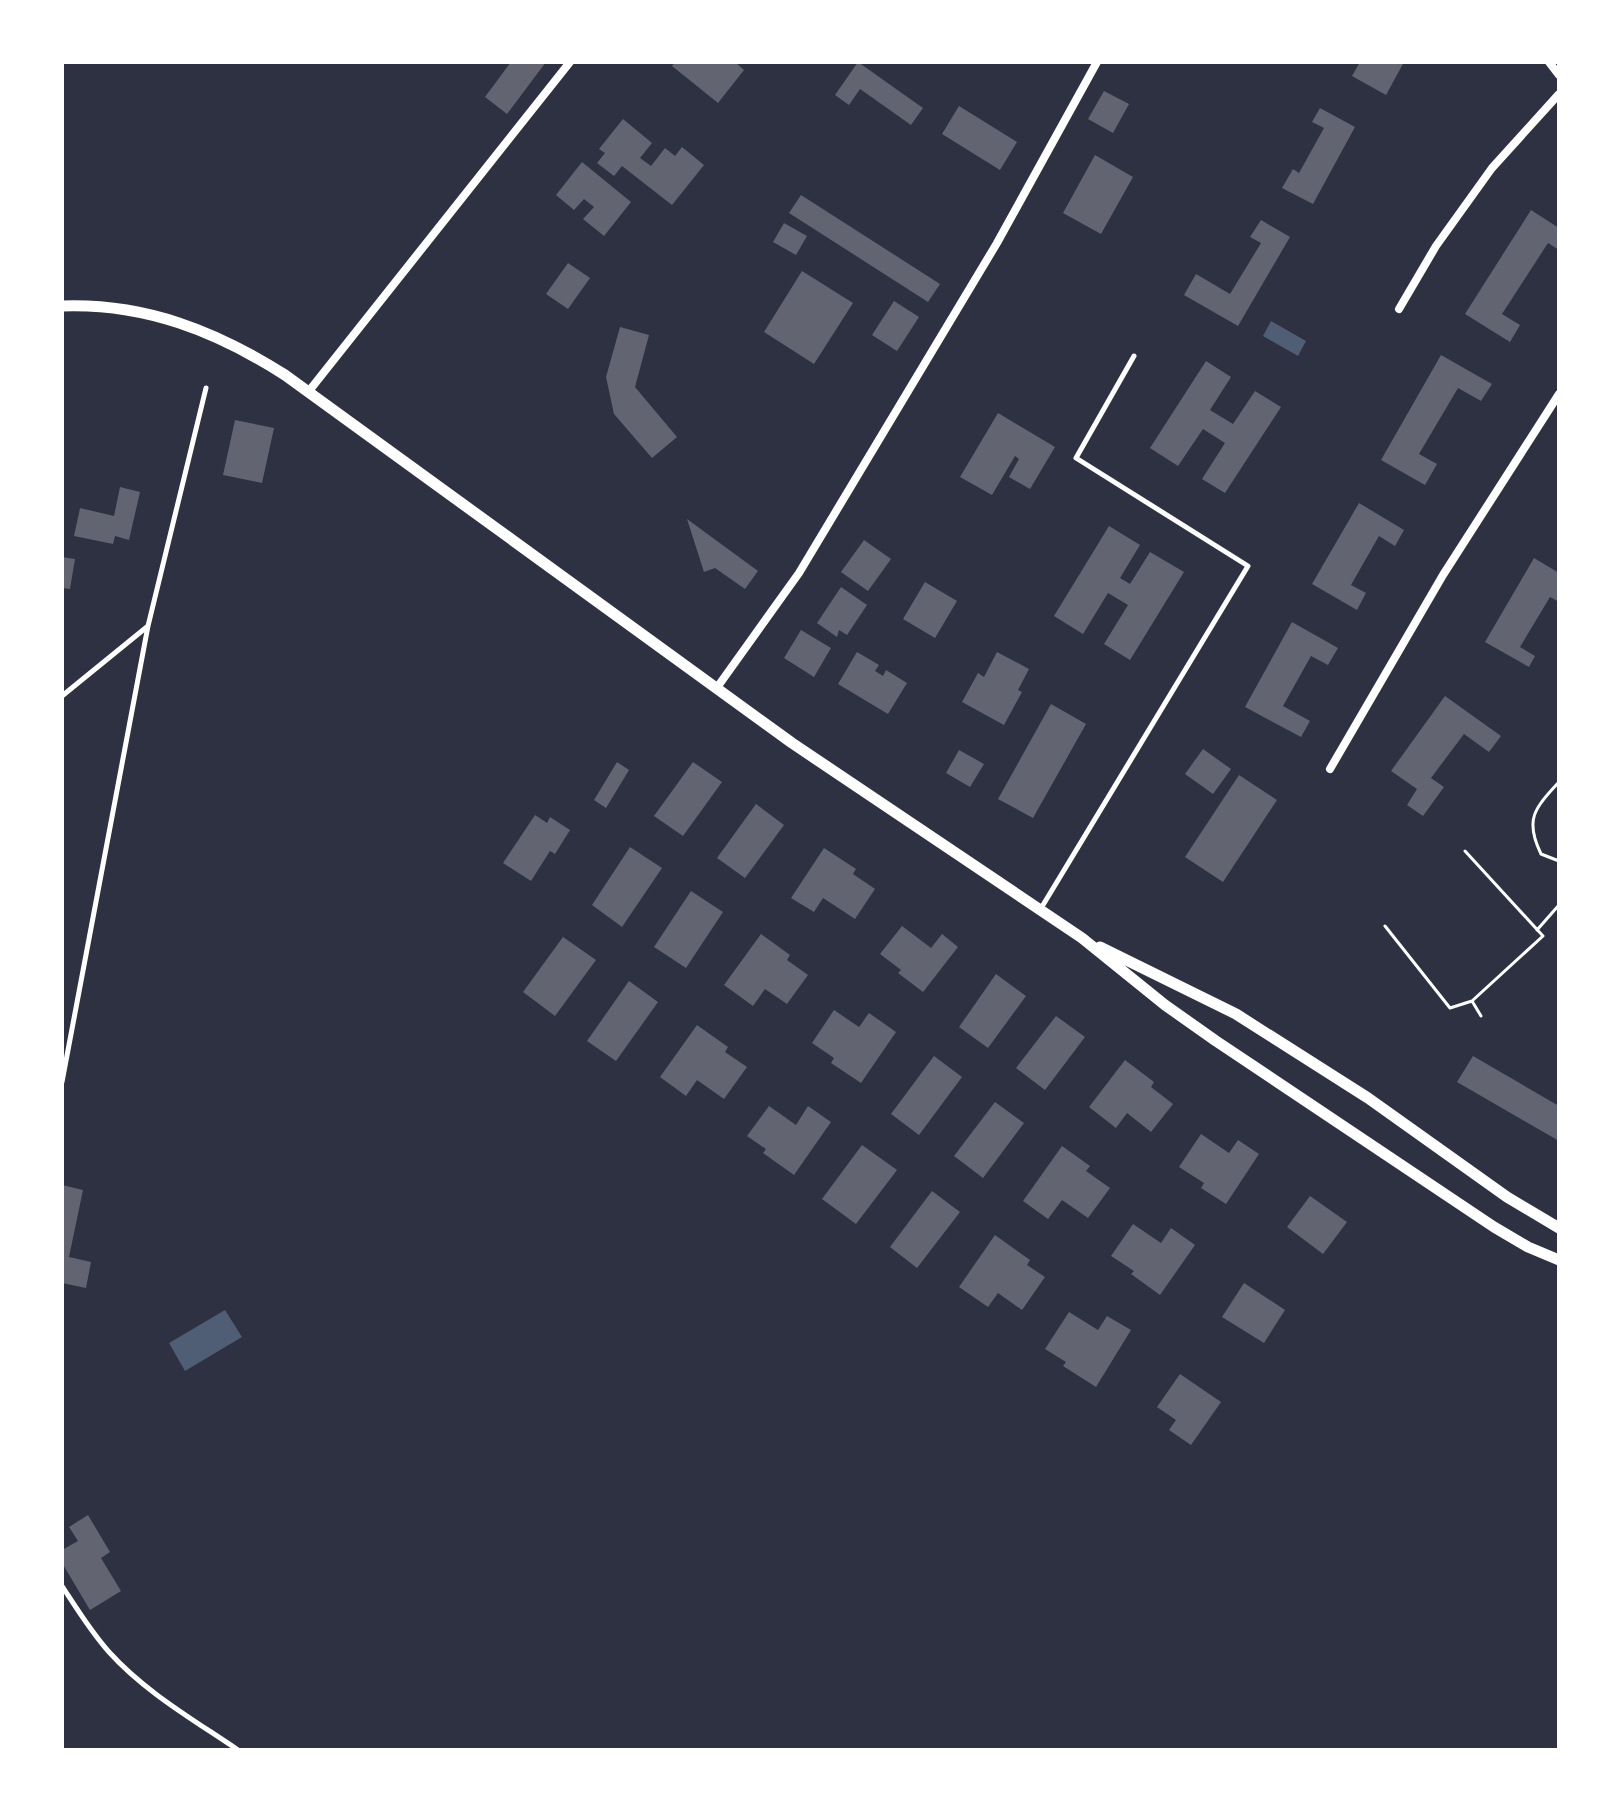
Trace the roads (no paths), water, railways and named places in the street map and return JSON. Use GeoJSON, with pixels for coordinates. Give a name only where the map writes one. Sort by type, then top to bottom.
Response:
{"type":"FeatureCollection","features":[{"type":"Feature","properties":{"kind":"street"},"geometry":{"type":"LineString","coordinates":[[309,391],[570,62]]}},
{"type":"Feature","properties":{"kind":"street"},"geometry":{"type":"LineString","coordinates":[[716,689],[799,573],[997,243],[1097,62]]}},
{"type":"Feature","properties":{"kind":"street"},"geometry":{"type":"LineString","coordinates":[[1549,62],[1559,75]]}},
{"type":"Feature","properties":{"kind":"street"},"geometry":{"type":"LineString","coordinates":[[1399,309],[1436,246],[1492,168],[1559,94]]}},
{"type":"Feature","properties":{"kind":"street"},"geometry":{"type":"LineString","coordinates":[[62,306],[124,308],[189,325],[239,347],[309,391],[716,689],[928,837],[1082,938],[1165,1005],[1229,1050],[1494,1227],[1528,1247],[1559,1260]]}},
{"type":"Feature","properties":{"kind":"street"},"geometry":{"type":"LineString","coordinates":[[1330,769],[1443,575],[1559,394]]}},
{"type":"Feature","properties":{"kind":"street"},"geometry":{"type":"LineString","coordinates":[[1082,938],[1236,1014],[1368,1098],[1507,1197],[1559,1228]]}},
{"type":"Feature","properties":{"kind":"lane"},"geometry":{"type":"LineString","coordinates":[[1040,910],[1248,566],[1076,458],[1134,356]]}},
{"type":"Feature","properties":{"kind":"lane"},"geometry":{"type":"LineString","coordinates":[[62,1082],[148,626],[206,388]]}},
{"type":"Feature","properties":{"kind":"lane"},"geometry":{"type":"LineString","coordinates":[[62,696],[148,626]]}},
{"type":"Feature","properties":{"kind":"lane"},"geometry":{"type":"LineString","coordinates":[[62,1586],[86,1624],[110,1653],[144,1685],[238,1750]]}},
{"type":"Feature","properties":{"kind":"water"},"geometry":{"type":"Polygon","coordinates":[[[1271,321],[1306,341],[1298,356],[1263,336],[1271,321]]]}},
{"type":"Feature","properties":{"kind":"water"},"geometry":{"type":"Polygon","coordinates":[[[225,1310],[242,1337],[185,1371],[169,1343],[225,1310]]]}}]}
